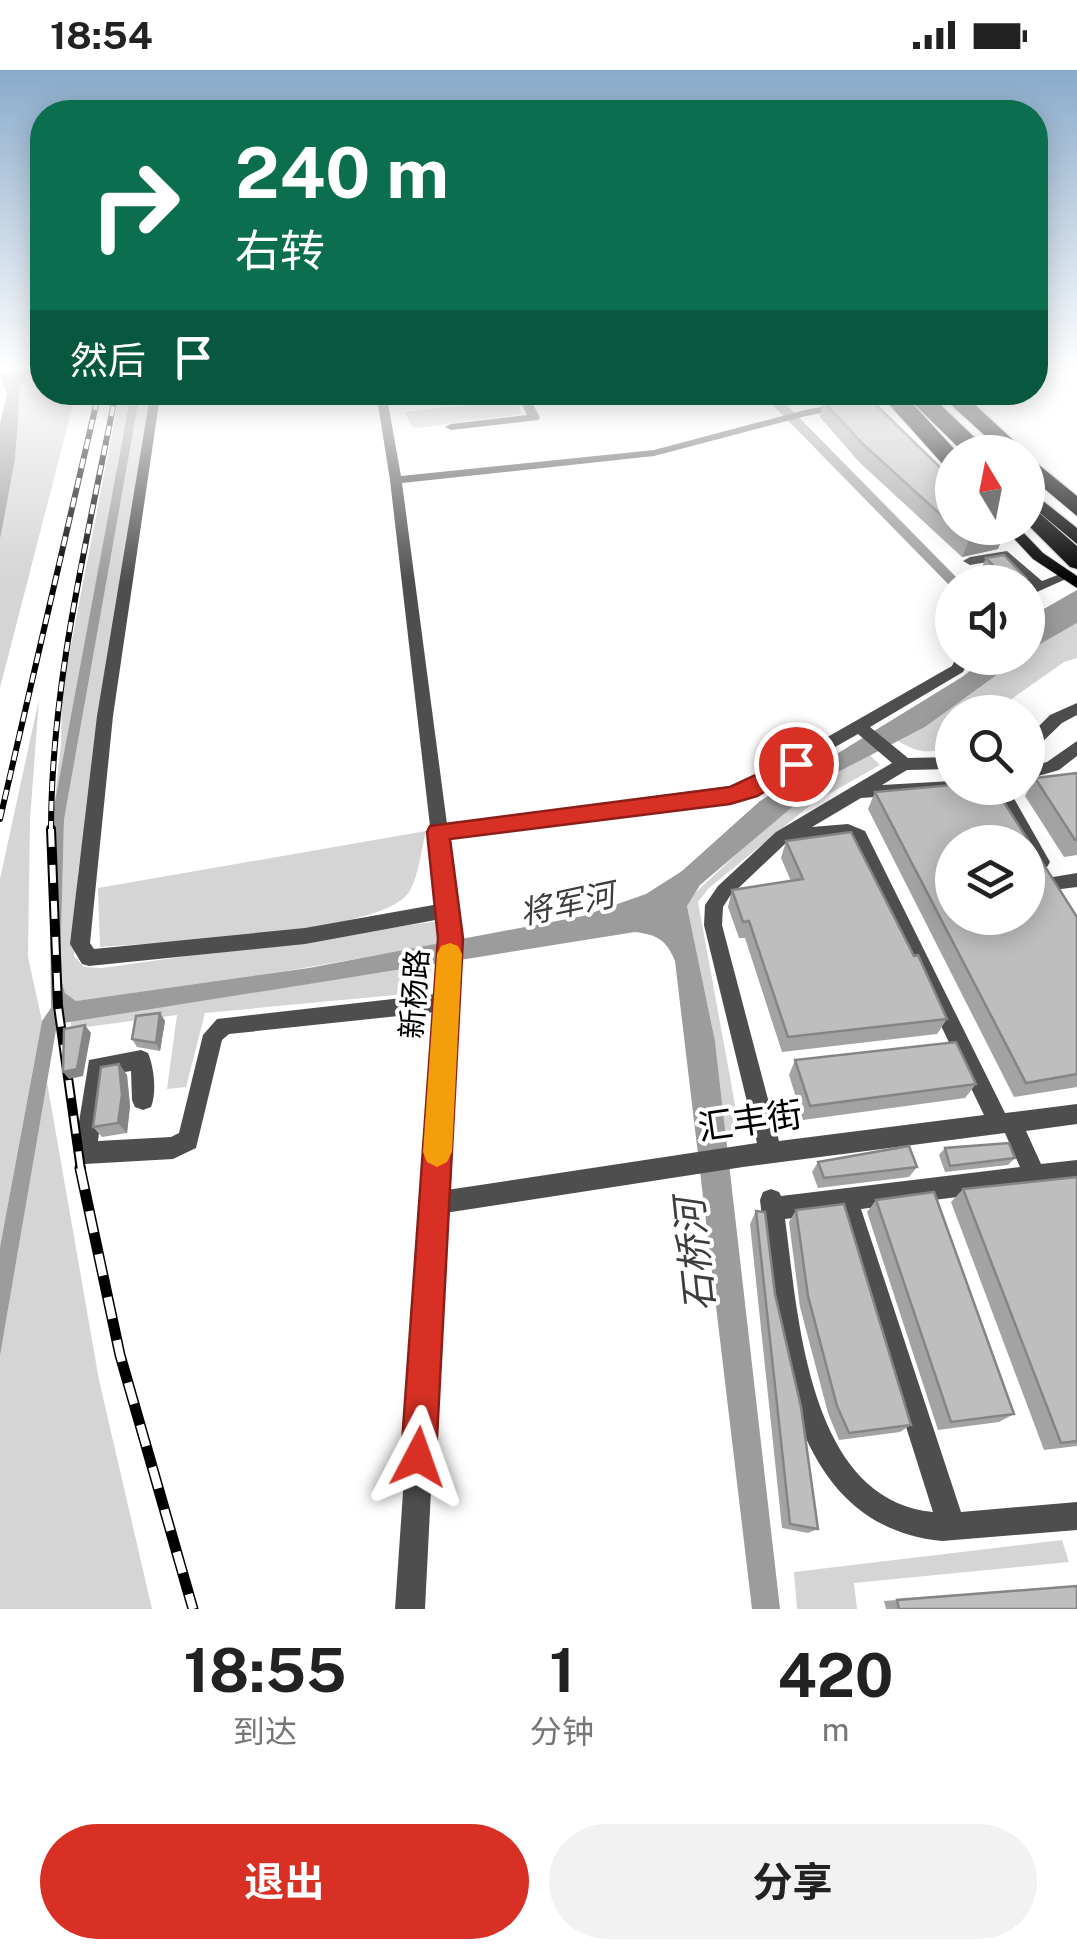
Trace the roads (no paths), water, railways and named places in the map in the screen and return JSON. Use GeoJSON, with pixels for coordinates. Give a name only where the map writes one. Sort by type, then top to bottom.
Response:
{"type":"FeatureCollection","features":[{"type":"Feature","properties":{"kind":"highway"},"geometry":{"type":"LineString","coordinates":[[1045,483],[1076,509]]}},
{"type":"Feature","properties":{"kind":"highway"},"geometry":{"type":"LineString","coordinates":[[1045,509],[1077,538]]}},
{"type":"Feature","properties":{"kind":"highway"},"geometry":{"type":"LineString","coordinates":[[1045,539],[1070,572]]}},
{"type":"Feature","properties":{"kind":"highway"},"geometry":{"type":"LineString","coordinates":[[1040,545],[1070,572]]}},
{"type":"Feature","properties":{"kind":"main road"},"geometry":{"type":"LineString","coordinates":[[1045,523],[1077,554]]}},
{"type":"Feature","properties":{"kind":"main road"},"geometry":{"type":"LineString","coordinates":[[1027,545],[1038,556],[1070,572]]}},
{"type":"Feature","properties":{"kind":"street"},"geometry":{"type":"LineString","coordinates":[[148,439],[105,716],[80,944],[89,958],[305,936],[448,910]]}},
{"type":"Feature","properties":{"kind":"street","name":"新杨路"},"geometry":{"type":"LineString","coordinates":[[389,439],[451,938],[409,1607]]}},
{"type":"Feature","properties":{"kind":"street"},"geometry":{"type":"LineString","coordinates":[[396,480],[654,453],[708,439]]}},
{"type":"Feature","properties":{"kind":"street"},"geometry":{"type":"LineString","coordinates":[[970,561],[1007,555],[1015,565]]}},
{"type":"Feature","properties":{"kind":"street"},"geometry":{"type":"LineString","coordinates":[[1045,583],[1070,572]]}},
{"type":"Feature","properties":{"kind":"street"},"geometry":{"type":"LineString","coordinates":[[438,832],[730,796],[765,782],[946,675]]}},
{"type":"Feature","properties":{"kind":"street"},"geometry":{"type":"LineString","coordinates":[[1045,729],[1056,718],[1077,709]]}},
{"type":"Feature","properties":{"kind":"street"},"geometry":{"type":"LineString","coordinates":[[858,727],[904,764]]}},
{"type":"Feature","properties":{"kind":"street"},"geometry":{"type":"LineString","coordinates":[[1045,768],[1077,747]]}},
{"type":"Feature","properties":{"kind":"street"},"geometry":{"type":"LineString","coordinates":[[770,1153],[713,925],[714,905],[782,837],[904,764],[935,764]]}},
{"type":"Feature","properties":{"kind":"street"},"geometry":{"type":"LineString","coordinates":[[857,792],[935,788]]}},
{"type":"Feature","properties":{"kind":"street"},"geometry":{"type":"LineString","coordinates":[[1008,805],[1057,890],[1077,880]]}},
{"type":"Feature","properties":{"kind":"street"},"geometry":{"type":"LineString","coordinates":[[782,837],[848,831],[859,836],[1005,1123],[1036,1176]]}},
{"type":"Feature","properties":{"kind":"street"},"geometry":{"type":"LineString","coordinates":[[143,1100],[142,1060],[96,1067],[85,1153],[173,1148],[188,1140],[213,1035],[224,1025],[446,1002]]}},
{"type":"Feature","properties":{"kind":"street","name":"汇丰街"},"geometry":{"type":"LineString","coordinates":[[434,1202],[743,1156],[1077,1114]]}},
{"type":"Feature","properties":{"kind":"street"},"geometry":{"type":"LineString","coordinates":[[1077,1171],[846,1200],[772,1204],[801,1397],[822,1448],[848,1481],[880,1512],[927,1526],[1077,1516]]}},
{"type":"Feature","properties":{"kind":"street"},"geometry":{"type":"LineString","coordinates":[[846,1200],[951,1524]]}},
{"type":"Feature","properties":{"kind":"railway"},"geometry":{"type":"LineString","coordinates":[[0,819],[88,439]]}},
{"type":"Feature","properties":{"kind":"railway"},"geometry":{"type":"LineString","coordinates":[[51,830],[64,665],[107,439]]}},
{"type":"Feature","properties":{"kind":"railway"},"geometry":{"type":"LineString","coordinates":[[51,830],[58,1006],[81,1170]]}},
{"type":"Feature","properties":{"kind":"railway"},"geometry":{"type":"LineString","coordinates":[[80,1168],[120,1355],[193,1609]]}},
{"type":"Feature","properties":{"kind":"water label","name":"将军河"},"geometry":{"type":"Point","coordinates":[567,904]}},
{"type":"Feature","properties":{"kind":"water label","name":"石桥河"},"geometry":{"type":"Point","coordinates":[695,1255]}}]}
